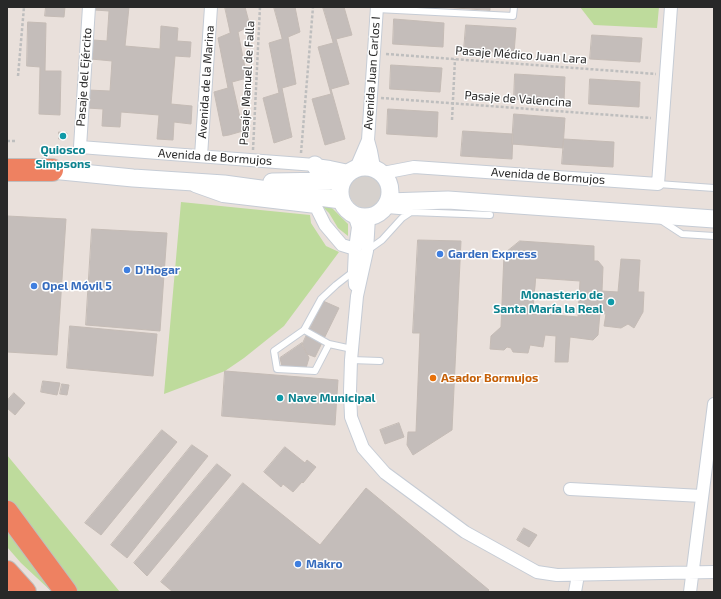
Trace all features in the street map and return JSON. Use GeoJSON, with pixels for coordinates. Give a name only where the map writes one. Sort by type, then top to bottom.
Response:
{"type":"FeatureCollection","features":[{"type":"Feature","properties":{"kind":"highway"},"geometry":{"type":"LineString","coordinates":[[7,170],[52,170]]}},
{"type":"Feature","properties":{"kind":"highway"},"geometry":{"type":"LineString","coordinates":[[7,512],[66,592]]}},
{"type":"Feature","properties":{"kind":"highway"},"geometry":{"type":"LineString","coordinates":[[7,572],[25,592]]}},
{"type":"Feature","properties":{"kind":"main road","name":"Avenida de Bormujos"},"geometry":{"type":"LineString","coordinates":[[7,166],[133,178],[224,184],[341,200]]}},
{"type":"Feature","properties":{"kind":"main road","name":"Avenida de Bormujos"},"geometry":{"type":"LineString","coordinates":[[224,184],[311,170],[332,181],[365,166],[378,196]]}},
{"type":"Feature","properties":{"kind":"main road"},"geometry":{"type":"LineString","coordinates":[[350,172],[341,185],[340,192],[341,200],[346,208],[378,196],[444,199],[714,219]]}},
{"type":"Feature","properties":{"kind":"main road","name":"Avenida de Bormujos"},"geometry":{"type":"LineString","coordinates":[[7,175],[133,178]]}},
{"type":"Feature","properties":{"kind":"street","name":"Pasaje del Ejército"},"geometry":{"type":"LineString","coordinates":[[80,147],[89,7]]}},
{"type":"Feature","properties":{"kind":"street","name":"Avenida de la Marina"},"geometry":{"type":"LineString","coordinates":[[201,156],[211,7]]}},
{"type":"Feature","properties":{"kind":"street"},"geometry":{"type":"LineString","coordinates":[[658,184],[671,7]]}},
{"type":"Feature","properties":{"kind":"street","name":"Avenida Juan Carlos I"},"geometry":{"type":"LineString","coordinates":[[361,250],[378,196],[368,140],[377,8]]}},
{"type":"Feature","properties":{"kind":"street","name":"Avenida Juan Carlos I"},"geometry":{"type":"LineString","coordinates":[[350,172],[368,140]]}},
{"type":"Feature","properties":{"kind":"street","name":"Avenida de Bormujos"},"geometry":{"type":"LineString","coordinates":[[80,147],[252,160],[311,170]]}},
{"type":"Feature","properties":{"kind":"street","name":"Avenida de Bormujos"},"geometry":{"type":"LineString","coordinates":[[378,196],[414,167],[658,184]]}},
{"type":"Feature","properties":{"kind":"street"},"geometry":{"type":"LineString","coordinates":[[181,181],[223,196],[316,207],[325,225],[342,245],[361,250]]}},
{"type":"Feature","properties":{"kind":"street"},"geometry":{"type":"LineString","coordinates":[[357,296],[354,271],[361,250]]}},
{"type":"Feature","properties":{"kind":"street"},"geometry":{"type":"LineString","coordinates":[[361,250],[351,354],[351,417],[363,448],[385,473],[465,532],[537,572],[558,575],[714,572]]}},
{"type":"Feature","properties":{"kind":"street"},"geometry":{"type":"LineString","coordinates":[[690,592],[702,496],[710,476],[714,404]]}},
{"type":"Feature","properties":{"kind":"street"},"geometry":{"type":"LineString","coordinates":[[570,489],[702,496]]}},
{"type":"Feature","properties":{"kind":"street"},"geometry":{"type":"LineString","coordinates":[[575,592],[578,575]]}},
{"type":"Feature","properties":{"kind":"lane"},"geometry":{"type":"LineString","coordinates":[[377,8],[513,16],[514,7]]}},
{"type":"Feature","properties":{"kind":"lane","name":"Avenida de Bormujos"},"geometry":{"type":"LineString","coordinates":[[658,184],[714,188]]}},
{"type":"Feature","properties":{"kind":"lane"},"geometry":{"type":"LineString","coordinates":[[378,196],[411,212],[490,215]]}},
{"type":"Feature","properties":{"kind":"lane"},"geometry":{"type":"LineString","coordinates":[[361,250],[382,240],[402,218],[411,212]]}},
{"type":"Feature","properties":{"kind":"lane"},"geometry":{"type":"LineString","coordinates":[[651,214],[682,234],[714,236]]}},
{"type":"Feature","properties":{"kind":"lane"},"geometry":{"type":"LineString","coordinates":[[329,344],[315,371],[277,369],[274,351],[304,330],[321,299],[354,271]]}},
{"type":"Feature","properties":{"kind":"lane"},"geometry":{"type":"LineString","coordinates":[[304,330],[351,354],[380,361]]}},
{"type":"Feature","properties":{"kind":"path"},"geometry":{"type":"LineString","coordinates":[[18,76],[24,7]]}},
{"type":"Feature","properties":{"kind":"path","name":"Pasaje Manuel de Falla"},"geometry":{"type":"LineString","coordinates":[[252,160],[260,7]]}},
{"type":"Feature","properties":{"kind":"path"},"geometry":{"type":"LineString","coordinates":[[311,170],[313,7]]}},
{"type":"Feature","properties":{"kind":"path","name":"Pasaje Médico Juan Lara"},"geometry":{"type":"LineString","coordinates":[[374,53],[666,74]]}},
{"type":"Feature","properties":{"kind":"path"},"geometry":{"type":"LineString","coordinates":[[452,120],[455,59]]}},
{"type":"Feature","properties":{"kind":"path","name":"Pasaje de Valencina"},"geometry":{"type":"LineString","coordinates":[[371,98],[663,119]]}},
{"type":"Feature","properties":{"kind":"path"},"geometry":{"type":"LineString","coordinates":[[7,141],[15,141]]}},
{"type":"Feature","properties":{"kind":"green space"},"geometry":{"type":"Polygon","coordinates":[[[580,7],[659,7],[657,28],[594,25],[580,7]]]}},
{"type":"Feature","properties":{"kind":"green space"},"geometry":{"type":"Polygon","coordinates":[[[181,202],[310,215],[311,223],[326,246],[339,252],[284,326],[225,371],[164,394],[181,202]]]}},
{"type":"Feature","properties":{"kind":"green space"},"geometry":{"type":"Polygon","coordinates":[[[326,202],[348,224],[348,236],[338,228],[329,213],[319,203],[326,202]]]}},
{"type":"Feature","properties":{"kind":"green space"},"geometry":{"type":"Polygon","coordinates":[[[7,455],[120,592],[52,592],[21,563],[7,547],[7,455]]]}},
{"type":"Feature","properties":{"kind":"shaded area"},"geometry":{"type":"Polygon","coordinates":[[[366,174],[378,179],[383,191],[378,203],[366,208],[354,203],[349,191],[354,179],[366,174]]]}},
{"type":"Feature","properties":{"kind":"building"},"geometry":{"type":"Polygon","coordinates":[[[46,7],[65,7],[64,17],[45,16],[46,7]]]}},
{"type":"Feature","properties":{"kind":"building"},"geometry":{"type":"Polygon","coordinates":[[[95,7],[129,7],[125,46],[160,49],[161,26],[178,28],[177,41],[191,42],[190,57],[175,56],[171,104],[192,106],[191,124],[174,122],[173,140],[157,139],[159,115],[121,112],[120,127],[102,126],[103,109],[87,108],[88,90],[110,91],[112,61],[91,59],[93,40],[107,41],[109,11],[95,10],[95,7]]]}},
{"type":"Feature","properties":{"kind":"building"},"geometry":{"type":"Polygon","coordinates":[[[225,7],[245,7],[250,26],[238,32],[247,78],[232,82],[243,131],[223,136],[214,92],[228,88],[218,38],[230,33],[225,7]]]}},
{"type":"Feature","properties":{"kind":"building"},"geometry":{"type":"Polygon","coordinates":[[[274,7],[295,7],[300,32],[288,37],[296,84],[282,88],[292,137],[274,143],[263,98],[279,93],[269,43],[282,39],[274,7]]]}},
{"type":"Feature","properties":{"kind":"building"},"geometry":{"type":"Polygon","coordinates":[[[323,7],[344,7],[352,35],[336,39],[349,84],[331,89],[345,139],[325,145],[312,99],[331,94],[318,47],[333,43],[323,7]]]}},
{"type":"Feature","properties":{"kind":"building"},"geometry":{"type":"Polygon","coordinates":[[[442,7],[490,7],[490,10],[442,7]]]}},
{"type":"Feature","properties":{"kind":"building"},"geometry":{"type":"Polygon","coordinates":[[[394,19],[444,23],[443,47],[393,44],[394,19]]]}},
{"type":"Feature","properties":{"kind":"building"},"geometry":{"type":"Polygon","coordinates":[[[28,22],[46,23],[45,71],[61,71],[60,115],[39,114],[40,67],[27,66],[28,22]]]}},
{"type":"Feature","properties":{"kind":"building"},"geometry":{"type":"Polygon","coordinates":[[[466,25],[516,28],[514,53],[464,50],[466,25]]]}},
{"type":"Feature","properties":{"kind":"building"},"geometry":{"type":"Polygon","coordinates":[[[592,35],[642,38],[640,62],[590,59],[592,35]]]}},
{"type":"Feature","properties":{"kind":"building"},"geometry":{"type":"Polygon","coordinates":[[[391,65],[442,68],[440,92],[390,89],[391,65]]]}},
{"type":"Feature","properties":{"kind":"building"},"geometry":{"type":"Polygon","coordinates":[[[515,74],[565,77],[564,102],[514,99],[515,74]]]}},
{"type":"Feature","properties":{"kind":"building"},"geometry":{"type":"Polygon","coordinates":[[[590,79],[640,82],[639,107],[589,104],[590,79]]]}},
{"type":"Feature","properties":{"kind":"building"},"geometry":{"type":"Polygon","coordinates":[[[388,109],[438,112],[437,137],[387,134],[388,109]]]}},
{"type":"Feature","properties":{"kind":"building"},"geometry":{"type":"Polygon","coordinates":[[[514,114],[565,118],[563,148],[512,144],[514,114]]]}},
{"type":"Feature","properties":{"kind":"building"},"geometry":{"type":"Polygon","coordinates":[[[463,131],[513,134],[512,159],[461,156],[463,131]]]}},
{"type":"Feature","properties":{"kind":"building","name":"Quiosco Simpsons"},"geometry":{"type":"Polygon","coordinates":[[[59,132],[67,133],[66,139],[59,139],[59,132]]]}},
{"type":"Feature","properties":{"kind":"building"},"geometry":{"type":"Polygon","coordinates":[[[564,139],[614,142],[613,167],[562,164],[564,139]]]}},
{"type":"Feature","properties":{"kind":"building","name":"Opel Móvil 5"},"geometry":{"type":"Polygon","coordinates":[[[7,216],[66,219],[57,355],[7,352],[7,216]]]}},
{"type":"Feature","properties":{"kind":"building","name":"D'Hogar"},"geometry":{"type":"Polygon","coordinates":[[[92,229],[167,233],[160,331],[86,325],[92,229]]]}},
{"type":"Feature","properties":{"kind":"building"},"geometry":{"type":"Polygon","coordinates":[[[418,240],[461,241],[452,430],[413,455],[407,445],[408,432],[416,432],[420,333],[413,333],[418,240]]]}},
{"type":"Feature","properties":{"kind":"building","name":"Monasterio de Santa María la Real"},"geometry":{"type":"Polygon","coordinates":[[[520,241],[594,246],[594,261],[598,261],[603,267],[602,291],[618,292],[621,259],[640,260],[638,292],[644,292],[643,312],[634,328],[628,324],[621,328],[604,326],[606,314],[600,313],[598,335],[593,340],[570,337],[568,362],[555,362],[556,336],[545,335],[543,347],[530,345],[528,353],[513,352],[511,348],[507,347],[504,350],[490,349],[491,336],[501,327],[504,254],[520,241]],[[536,278],[533,313],[578,317],[580,281],[536,278]]]}},
{"type":"Feature","properties":{"kind":"building"},"geometry":{"type":"Polygon","coordinates":[[[323,301],[339,308],[315,357],[307,354],[302,345],[323,301]]]}},
{"type":"Feature","properties":{"kind":"building"},"geometry":{"type":"Polygon","coordinates":[[[70,326],[157,334],[153,376],[67,368],[70,326]]]}},
{"type":"Feature","properties":{"kind":"building"},"geometry":{"type":"Polygon","coordinates":[[[302,343],[309,358],[306,368],[282,366],[280,358],[302,343]]]}},
{"type":"Feature","properties":{"kind":"building","name":"Nave Municipal"},"geometry":{"type":"Polygon","coordinates":[[[225,371],[338,380],[335,425],[222,416],[225,371]]]}},
{"type":"Feature","properties":{"kind":"building"},"geometry":{"type":"Polygon","coordinates":[[[43,381],[60,383],[57,395],[41,392],[43,381]]]}},
{"type":"Feature","properties":{"kind":"building"},"geometry":{"type":"Polygon","coordinates":[[[62,384],[69,385],[67,395],[60,394],[62,384]]]}},
{"type":"Feature","properties":{"kind":"building"},"geometry":{"type":"Polygon","coordinates":[[[14,393],[25,403],[15,415],[7,408],[7,401],[14,393]]]}},
{"type":"Feature","properties":{"kind":"building"},"geometry":{"type":"Polygon","coordinates":[[[399,423],[404,437],[385,444],[380,430],[399,423]]]}},
{"type":"Feature","properties":{"kind":"building"},"geometry":{"type":"Polygon","coordinates":[[[162,430],[177,442],[101,535],[85,523],[162,430]]]}},
{"type":"Feature","properties":{"kind":"building"},"geometry":{"type":"Polygon","coordinates":[[[192,445],[208,456],[127,558],[111,545],[192,445]]]}},
{"type":"Feature","properties":{"kind":"building"},"geometry":{"type":"Polygon","coordinates":[[[285,447],[305,463],[307,460],[316,467],[303,483],[302,482],[293,492],[283,484],[281,487],[264,472],[285,447]]]}},
{"type":"Feature","properties":{"kind":"building"},"geometry":{"type":"Polygon","coordinates":[[[217,464],[231,475],[147,576],[134,563],[217,464]]]}},
{"type":"Feature","properties":{"kind":"building"},"geometry":{"type":"Polygon","coordinates":[[[243,483],[320,545],[366,488],[489,590],[487,592],[173,592],[161,582],[243,483]]]}},
{"type":"Feature","properties":{"kind":"building"},"geometry":{"type":"Polygon","coordinates":[[[524,528],[537,535],[529,547],[517,540],[524,528]]]}},
{"type":"Feature","properties":{"kind":"place","name":"Quiosco Simpsons"},"geometry":{"type":"Point","coordinates":[63,136]}},
{"type":"Feature","properties":{"kind":"place","name":"Garden Express"},"geometry":{"type":"Point","coordinates":[440,254]}},
{"type":"Feature","properties":{"kind":"place","name":"D'Hogar"},"geometry":{"type":"Point","coordinates":[127,270]}},
{"type":"Feature","properties":{"kind":"place","name":"Opel Móvil 5"},"geometry":{"type":"Point","coordinates":[34,286]}},
{"type":"Feature","properties":{"kind":"place","name":"Monasterio de Santa María la Real"},"geometry":{"type":"Point","coordinates":[611,302]}},
{"type":"Feature","properties":{"kind":"place","name":"Asador Bormujos"},"geometry":{"type":"Point","coordinates":[433,378]}},
{"type":"Feature","properties":{"kind":"place","name":"Nave Municipal"},"geometry":{"type":"Point","coordinates":[280,398]}},
{"type":"Feature","properties":{"kind":"place","name":"Makro"},"geometry":{"type":"Point","coordinates":[298,564]}}]}
